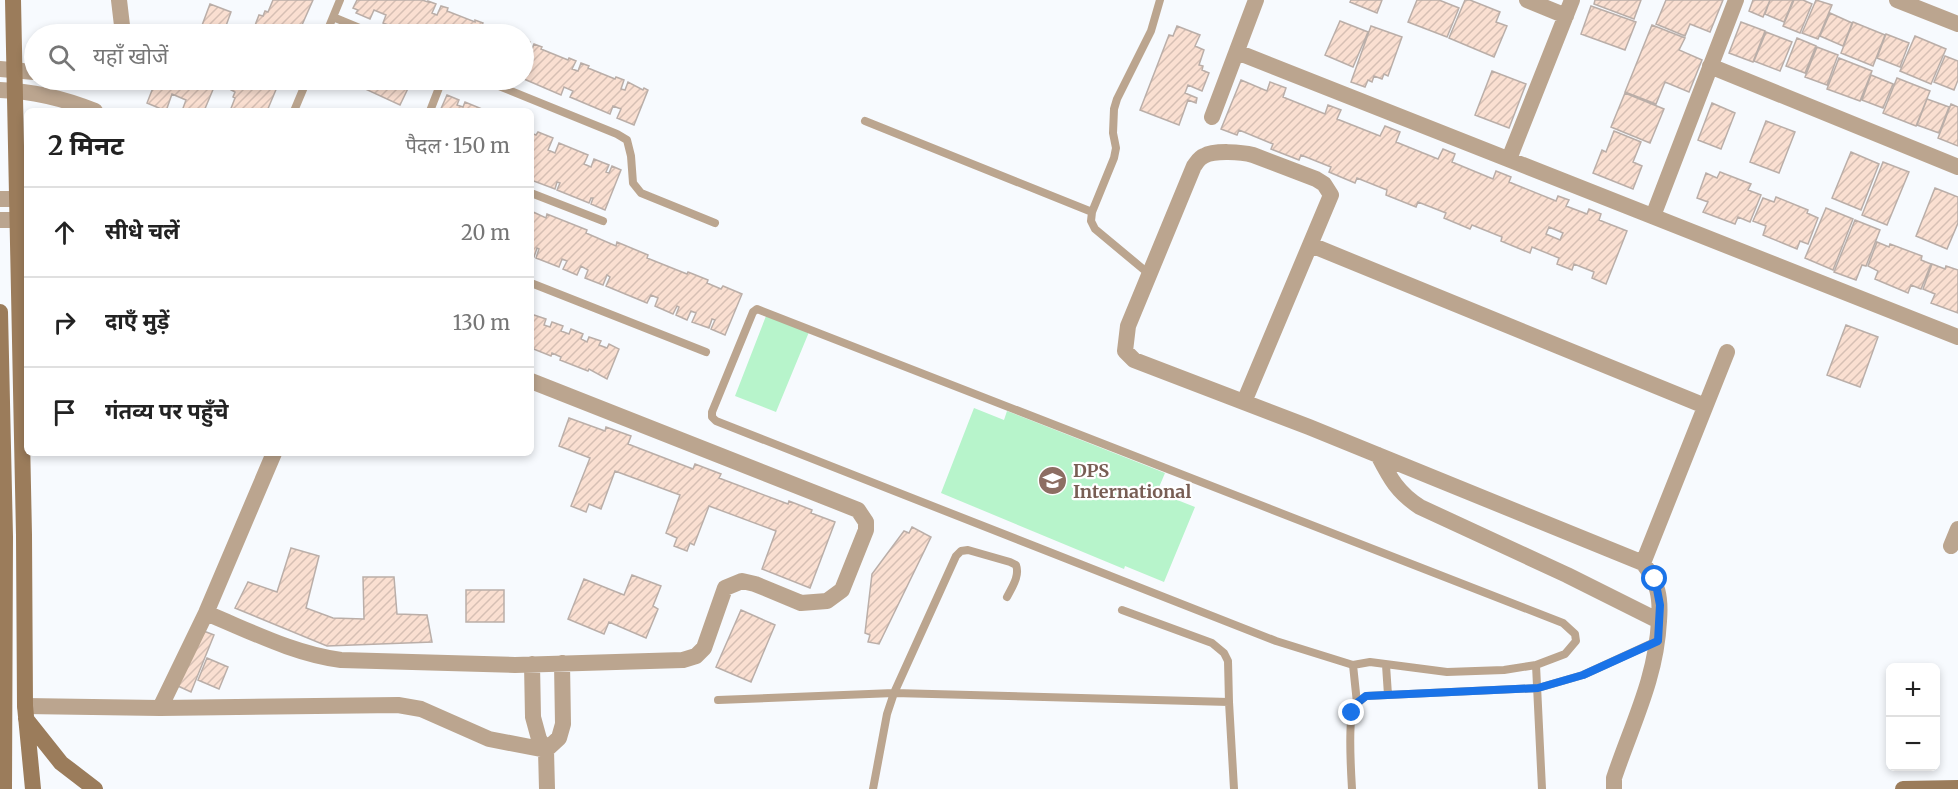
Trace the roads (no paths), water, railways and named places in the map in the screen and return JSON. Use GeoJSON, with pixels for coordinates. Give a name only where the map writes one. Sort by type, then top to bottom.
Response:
{"type":"FeatureCollection","features":[{"type":"Feature","properties":{"kind":"main road"},"geometry":{"type":"LineString","coordinates":[[13,0],[7,69],[18,199],[25,712],[33,789]]}},
{"type":"Feature","properties":{"kind":"main road"},"geometry":{"type":"LineString","coordinates":[[0,312],[5,537],[2,718],[4,789]]}},
{"type":"Feature","properties":{"kind":"main road"},"geometry":{"type":"LineString","coordinates":[[25,712],[61,763],[94,789]]}},
{"type":"Feature","properties":{"kind":"main road"},"geometry":{"type":"LineString","coordinates":[[1903,789],[1958,788]]}},
{"type":"Feature","properties":{"kind":"street"},"geometry":{"type":"LineString","coordinates":[[119,0],[122,24]]}},
{"type":"Feature","properties":{"kind":"street"},"geometry":{"type":"LineString","coordinates":[[1212,117],[1256,0]]}},
{"type":"Feature","properties":{"kind":"street"},"geometry":{"type":"LineString","coordinates":[[1509,159],[1569,8],[1527,0]]}},
{"type":"Feature","properties":{"kind":"street"},"geometry":{"type":"LineString","coordinates":[[1653,216],[1736,0]]}},
{"type":"Feature","properties":{"kind":"street"},"geometry":{"type":"LineString","coordinates":[[1897,0],[1958,24]]}},
{"type":"Feature","properties":{"kind":"street"},"geometry":{"type":"LineString","coordinates":[[1237,52],[1958,337]]}},
{"type":"Feature","properties":{"kind":"street"},"geometry":{"type":"LineString","coordinates":[[1710,66],[1958,167]]}},
{"type":"Feature","properties":{"kind":"street"},"geometry":{"type":"LineString","coordinates":[[7,69],[24,71]]}},
{"type":"Feature","properties":{"kind":"street"},"geometry":{"type":"LineString","coordinates":[[8,91],[75,103],[88,108]]}},
{"type":"Feature","properties":{"kind":"street"},"geometry":{"type":"LineString","coordinates":[[1244,402],[1331,195],[1324,184],[1316,179],[1253,155],[1208,154],[1201,157],[1194,166],[1128,326],[1125,351],[1134,360],[1378,455],[1643,563],[1655,579],[1660,605],[1658,641],[1653,670],[1641,710],[1614,778],[1614,789]]}},
{"type":"Feature","properties":{"kind":"street"},"geometry":{"type":"LineString","coordinates":[[0,199],[18,199]]}},
{"type":"Feature","properties":{"kind":"street"},"geometry":{"type":"LineString","coordinates":[[0,220],[18,220]]}},
{"type":"Feature","properties":{"kind":"street"},"geometry":{"type":"LineString","coordinates":[[1311,245],[1706,406]]}},
{"type":"Feature","properties":{"kind":"street"},"geometry":{"type":"LineString","coordinates":[[1643,563],[1727,352]]}},
{"type":"Feature","properties":{"kind":"street"},"geometry":{"type":"LineString","coordinates":[[206,613],[299,650],[341,660],[523,664],[683,660],[696,656],[704,648],[725,588],[742,581],[801,603],[827,601],[842,590],[866,530],[866,522],[858,510],[534,382]]}},
{"type":"Feature","properties":{"kind":"street"},"geometry":{"type":"LineString","coordinates":[[1378,455],[1404,497],[1420,507],[1567,575],[1659,621]]}},
{"type":"Feature","properties":{"kind":"street"},"geometry":{"type":"LineString","coordinates":[[160,708],[206,613],[273,456]]}},
{"type":"Feature","properties":{"kind":"street"},"geometry":{"type":"LineString","coordinates":[[1951,546],[1958,529]]}},
{"type":"Feature","properties":{"kind":"street"},"geometry":{"type":"LineString","coordinates":[[546,750],[559,738],[563,724],[562,663]]}},
{"type":"Feature","properties":{"kind":"street"},"geometry":{"type":"LineString","coordinates":[[523,664],[533,717],[539,739],[546,750],[547,789]]}},
{"type":"Feature","properties":{"kind":"street"},"geometry":{"type":"LineString","coordinates":[[25,712],[398,705],[421,708],[489,739],[546,750]]}},
{"type":"Feature","properties":{"kind":"lane"},"geometry":{"type":"LineString","coordinates":[[330,24],[340,0]]}},
{"type":"Feature","properties":{"kind":"lane"},"geometry":{"type":"LineString","coordinates":[[1149,274],[1095,229],[1091,221],[1092,212],[1114,158],[1116,148],[1113,119],[1117,99],[1151,31],[1160,0]]}},
{"type":"Feature","properties":{"kind":"lane"},"geometry":{"type":"LineString","coordinates":[[333,17],[350,24]]}},
{"type":"Feature","properties":{"kind":"lane"},"geometry":{"type":"LineString","coordinates":[[295,108],[303,90]]}},
{"type":"Feature","properties":{"kind":"lane"},"geometry":{"type":"LineString","coordinates":[[431,108],[438,90]]}},
{"type":"Feature","properties":{"kind":"lane"},"geometry":{"type":"LineString","coordinates":[[509,90],[627,140],[633,183],[641,193],[715,223]]}},
{"type":"Feature","properties":{"kind":"lane"},"geometry":{"type":"LineString","coordinates":[[865,121],[1092,212]]}},
{"type":"Feature","properties":{"kind":"lane"},"geometry":{"type":"LineString","coordinates":[[534,194],[603,221]]}},
{"type":"Feature","properties":{"kind":"lane"},"geometry":{"type":"LineString","coordinates":[[534,284],[706,352]]}},
{"type":"Feature","properties":{"kind":"lane"},"geometry":{"type":"LineString","coordinates":[[757,309],[764,310],[1563,623],[1575,634],[1576,641],[1565,654],[1536,665],[1504,670],[1448,672],[1370,662],[1353,665],[1276,641],[716,421],[712,417],[712,412],[753,312],[757,309]]}},
{"type":"Feature","properties":{"kind":"lane"},"geometry":{"type":"LineString","coordinates":[[873,789],[887,714],[894,693],[956,556],[961,551],[968,550],[1016,565],[1017,577],[1007,597]]}},
{"type":"Feature","properties":{"kind":"lane"},"geometry":{"type":"LineString","coordinates":[[1122,610],[1212,643],[1224,653],[1228,661],[1228,702],[1234,789]]}},
{"type":"Feature","properties":{"kind":"lane"},"geometry":{"type":"LineString","coordinates":[[1352,789],[1350,758],[1352,713],[1357,703],[1366,696],[1538,688],[1583,675],[1658,641]]}},
{"type":"Feature","properties":{"kind":"lane"},"geometry":{"type":"LineString","coordinates":[[1353,665],[1357,703]]}},
{"type":"Feature","properties":{"kind":"lane"},"geometry":{"type":"LineString","coordinates":[[1386,665],[1388,695]]}},
{"type":"Feature","properties":{"kind":"lane"},"geometry":{"type":"LineString","coordinates":[[1536,665],[1542,789]]}},
{"type":"Feature","properties":{"kind":"lane"},"geometry":{"type":"LineString","coordinates":[[718,700],[894,693],[1228,702]]}},
{"type":"Feature","properties":{"kind":"place","name":"DPS International"},"geometry":{"type":"Point","coordinates":[1052,480]}}]}
